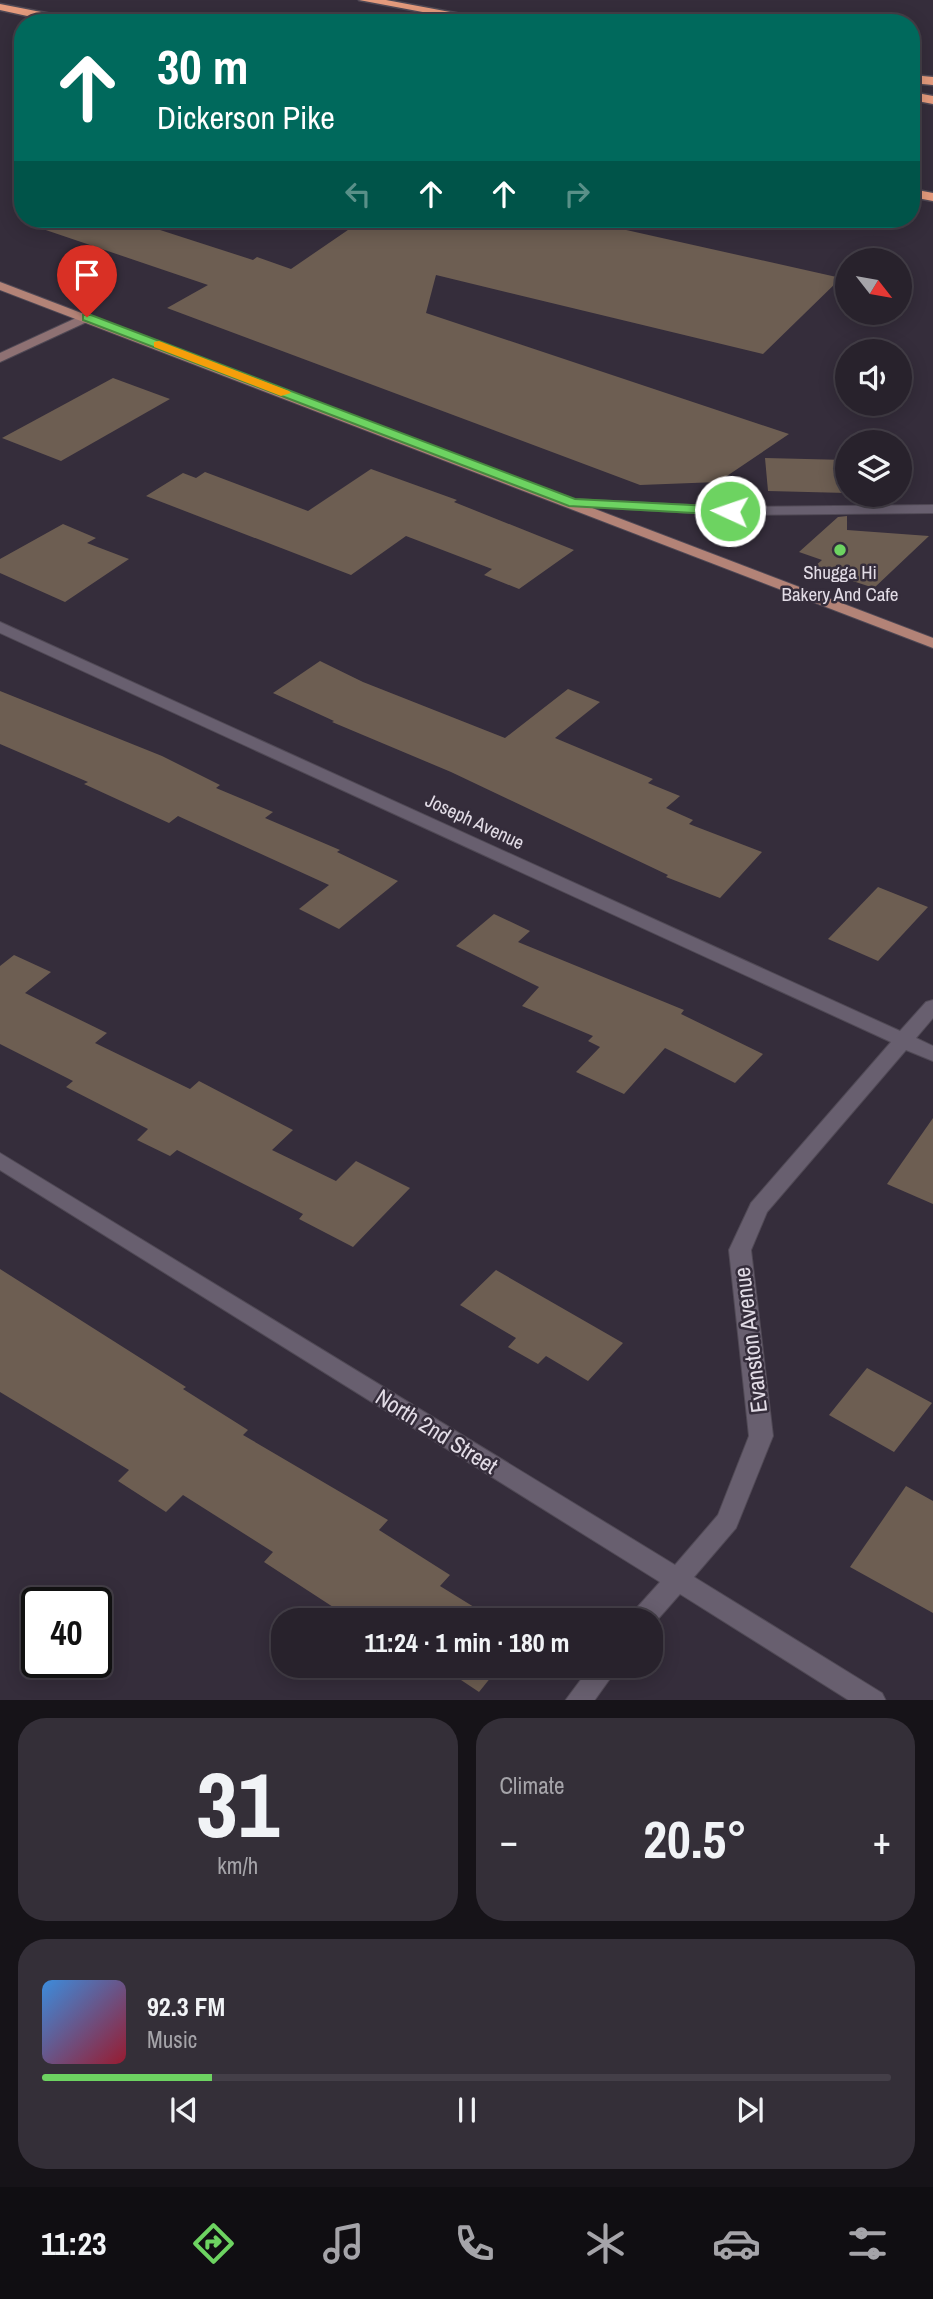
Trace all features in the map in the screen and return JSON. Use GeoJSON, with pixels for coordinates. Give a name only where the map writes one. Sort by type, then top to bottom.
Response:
{"type":"FeatureCollection","features":[{"type":"Feature","properties":{"kind":"highway"},"geometry":{"type":"LineString","coordinates":[[365,0],[449,14]]}},
{"type":"Feature","properties":{"kind":"highway"},"geometry":{"type":"LineString","coordinates":[[0,8],[31,14]]}},
{"type":"Feature","properties":{"kind":"main road"},"geometry":{"type":"LineString","coordinates":[[0,286],[87,317],[933,643]]}},
{"type":"Feature","properties":{"kind":"main road"},"geometry":{"type":"LineString","coordinates":[[0,358],[87,317]]}},
{"type":"Feature","properties":{"kind":"street"},"geometry":{"type":"LineString","coordinates":[[573,503],[730,511],[933,509]]}},
{"type":"Feature","properties":{"kind":"street","name":"Joseph Avenue"},"geometry":{"type":"LineString","coordinates":[[0,627],[933,1054]]}},
{"type":"Feature","properties":{"kind":"street","name":"Evanston Avenue"},"geometry":{"type":"LineString","coordinates":[[652,1608],[728,1521],[761,1436],[740,1251],[758,1208],[933,1006]]}},
{"type":"Feature","properties":{"kind":"street","name":"North 2nd Street"},"geometry":{"type":"LineString","coordinates":[[0,1160],[873,1700]]}},
{"type":"Feature","properties":{"kind":"street"},"geometry":{"type":"LineString","coordinates":[[578,1700],[596,1678]]}},
{"type":"Feature","properties":{"kind":"building"},"geometry":{"type":"Polygon","coordinates":[[[40,228],[154,228],[253,260],[257,257],[291,269],[351,228],[617,228],[835,277],[835,284],[763,354],[436,275],[426,313],[789,434],[718,482],[640,485],[167,308],[208,285],[40,228]]]}},
{"type":"Feature","properties":{"kind":"building"},"geometry":{"type":"Polygon","coordinates":[[[113,378],[170,399],[61,461],[2,438],[113,378]]]}},
{"type":"Feature","properties":{"kind":"building"},"geometry":{"type":"Polygon","coordinates":[[[765,458],[835,460],[835,493],[768,491],[765,458]]]}},
{"type":"Feature","properties":{"kind":"building"},"geometry":{"type":"Polygon","coordinates":[[[371,469],[457,500],[454,502],[574,550],[519,589],[484,575],[492,569],[406,536],[351,575],[146,496],[183,473],[196,478],[205,472],[308,511],[371,469]]]}},
{"type":"Feature","properties":{"kind":"building"},"geometry":{"type":"Polygon","coordinates":[[[847,516],[847,530],[929,536],[874,588],[813,568],[822,560],[799,552],[838,517],[847,516]]]}},
{"type":"Feature","properties":{"kind":"building"},"geometry":{"type":"Polygon","coordinates":[[[63,524],[96,538],[87,543],[129,559],[65,602],[0,573],[0,559],[63,524]]]}},
{"type":"Feature","properties":{"kind":"building"},"geometry":{"type":"Polygon","coordinates":[[[320,661],[363,682],[505,738],[568,689],[600,702],[555,738],[653,779],[648,783],[680,796],[666,808],[693,820],[689,824],[762,852],[720,898],[666,877],[668,875],[451,772],[332,722],[334,721],[273,693],[320,661]]]}},
{"type":"Feature","properties":{"kind":"building"},"geometry":{"type":"Polygon","coordinates":[[[0,691],[162,756],[220,785],[216,788],[273,812],[265,818],[340,850],[337,852],[398,881],[339,929],[299,909],[329,885],[178,816],[169,823],[84,784],[88,782],[0,744],[0,691]]]}},
{"type":"Feature","properties":{"kind":"building"},"geometry":{"type":"Polygon","coordinates":[[[878,887],[928,907],[878,961],[828,939],[878,887]]]}},
{"type":"Feature","properties":{"kind":"building"},"geometry":{"type":"Polygon","coordinates":[[[494,914],[530,931],[518,942],[684,1010],[681,1014],[763,1054],[735,1083],[665,1048],[624,1094],[576,1072],[600,1047],[588,1041],[593,1036],[522,1006],[539,987],[456,946],[494,914]]]}},
{"type":"Feature","properties":{"kind":"building"},"geometry":{"type":"Polygon","coordinates":[[[14,955],[51,972],[25,993],[107,1033],[95,1043],[190,1089],[199,1081],[293,1130],[272,1150],[336,1181],[356,1161],[410,1188],[353,1247],[299,1219],[303,1214],[177,1150],[170,1156],[137,1140],[148,1129],[66,1087],[73,1081],[0,1044],[0,966],[14,955]]]}},
{"type":"Feature","properties":{"kind":"building"},"geometry":{"type":"Polygon","coordinates":[[[933,1118],[933,1204],[887,1184],[933,1118]]]}},
{"type":"Feature","properties":{"kind":"building"},"geometry":{"type":"Polygon","coordinates":[[[0,1269],[186,1387],[183,1389],[248,1430],[243,1435],[388,1520],[379,1530],[450,1575],[440,1586],[476,1608],[335,1608],[264,1562],[273,1552],[183,1495],[166,1512],[118,1481],[129,1470],[0,1392],[0,1269]]]}},
{"type":"Feature","properties":{"kind":"building"},"geometry":{"type":"Polygon","coordinates":[[[496,1270],[623,1343],[588,1381],[546,1356],[538,1364],[508,1347],[516,1338],[460,1305],[496,1270]]]}},
{"type":"Feature","properties":{"kind":"building"},"geometry":{"type":"Polygon","coordinates":[[[867,1368],[932,1403],[894,1452],[829,1415],[867,1368]]]}},
{"type":"Feature","properties":{"kind":"building"},"geometry":{"type":"Polygon","coordinates":[[[906,1486],[933,1501],[933,1613],[850,1567],[906,1486]]]}},
{"type":"Feature","properties":{"kind":"building"},"geometry":{"type":"Polygon","coordinates":[[[458,1678],[490,1678],[479,1692],[458,1678]]]}},
{"type":"Feature","properties":{"kind":"slow traffic"},"geometry":{"type":"LineString","coordinates":[[159,345],[285,393]]}},
{"type":"Feature","properties":{"kind":"place","name":"Shugga Hi Bakery And Cafe"},"geometry":{"type":"Point","coordinates":[840,550]}},
{"type":"Feature","properties":{"kind":"route"},"geometry":{"type":"LineString","coordinates":[[87,317],[573,503],[730,511]]}}]}
